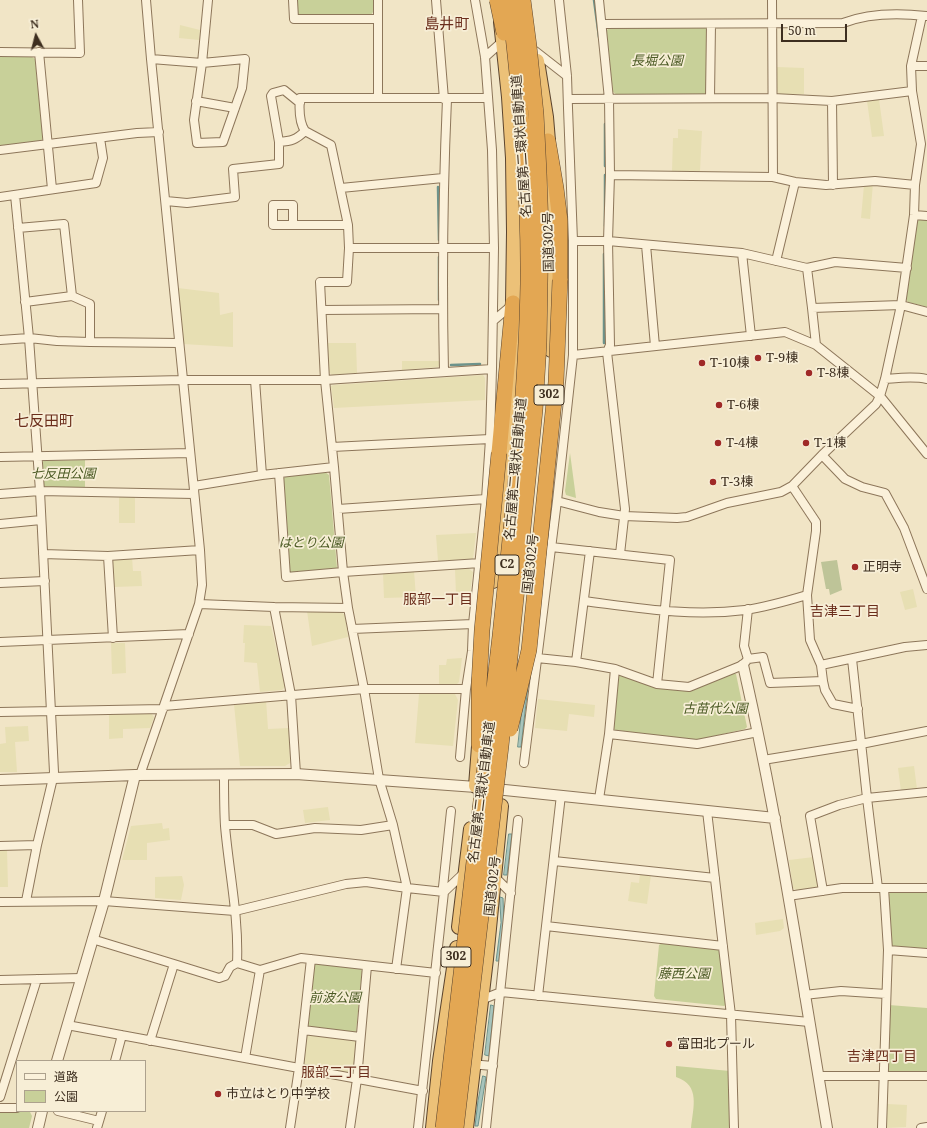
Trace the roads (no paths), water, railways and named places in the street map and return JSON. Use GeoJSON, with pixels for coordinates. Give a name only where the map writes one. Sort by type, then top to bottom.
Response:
{"type":"FeatureCollection","features":[{"type":"Feature","properties":{"kind":"highway","name":"302"},"geometry":{"type":"LineString","coordinates":[[433,1128],[440,1061],[456,954],[476,786],[487,614],[506,508],[518,355],[513,303],[513,158],[504,40],[498,0]]}},
{"type":"Feature","properties":{"kind":"highway"},"geometry":{"type":"LineString","coordinates":[[498,0],[520,116]]}},
{"type":"Feature","properties":{"kind":"highway","name":"名古屋第二環状自動車道"},"geometry":{"type":"LineString","coordinates":[[443,1128],[515,491],[523,403],[528,290],[528,229],[515,49],[509,0]]}},
{"type":"Feature","properties":{"kind":"highway","name":"名古屋第二環状自動車道"},"geometry":{"type":"LineString","coordinates":[[456,1128],[498,795],[501,746],[535,410],[539,343],[541,229],[539,172],[536,114],[523,0]]}},
{"type":"Feature","properties":{"kind":"highway","name":"国道302号"},"geometry":{"type":"LineString","coordinates":[[466,1128],[494,876],[498,795],[520,667],[552,364],[549,290],[550,247],[547,190],[548,141],[546,117],[526,0]]}},
{"type":"Feature","properties":{"kind":"highway"},"geometry":{"type":"LineString","coordinates":[[532,0],[542,147],[541,229]]}},
{"type":"Feature","properties":{"kind":"highway"},"geometry":{"type":"LineString","coordinates":[[498,795],[506,744],[528,650],[556,382],[560,280],[560,220],[548,141]]}},
{"type":"Feature","properties":{"kind":"highway"},"geometry":{"type":"LineString","coordinates":[[480,808],[479,693],[482,630],[513,303]]}},
{"type":"Feature","properties":{"kind":"street"},"geometry":{"type":"LineString","coordinates":[[0,52],[80,53],[78,0]]}},
{"type":"Feature","properties":{"kind":"street"},"geometry":{"type":"LineString","coordinates":[[56,1060],[104,901],[137,775],[189,634],[199,604],[202,585],[200,550],[146,0]]}},
{"type":"Feature","properties":{"kind":"street"},"geometry":{"type":"LineString","coordinates":[[151,59],[202,63],[245,59],[242,88],[223,142],[197,143],[194,120],[202,63],[208,0]]}},
{"type":"Feature","properties":{"kind":"street"},"geometry":{"type":"LineString","coordinates":[[293,0],[294,19],[378,18]]}},
{"type":"Feature","properties":{"kind":"street"},"geometry":{"type":"LineString","coordinates":[[378,0],[378,98]]}},
{"type":"Feature","properties":{"kind":"street"},"geometry":{"type":"LineString","coordinates":[[436,0],[445,99],[443,178],[444,372]]}},
{"type":"Feature","properties":{"kind":"street"},"geometry":{"type":"LineString","coordinates":[[460,757],[466,689],[472,651],[473,624],[486,499],[490,439],[493,322],[494,248],[492,150],[484,57],[475,0]]}},
{"type":"Feature","properties":{"kind":"street"},"geometry":{"type":"LineString","coordinates":[[524,763],[557,501],[573,355],[573,241],[568,99],[559,0]]}},
{"type":"Feature","properties":{"kind":"street"},"geometry":{"type":"LineString","coordinates":[[599,0],[609,99],[610,175],[608,242],[610,345],[608,352],[625,509],[620,554]]}},
{"type":"Feature","properties":{"kind":"street"},"geometry":{"type":"LineString","coordinates":[[772,0],[773,176]]}},
{"type":"Feature","properties":{"kind":"street"},"geometry":{"type":"LineString","coordinates":[[557,501],[599,512],[624,516],[687,518],[727,503],[781,492],[792,486],[822,455],[876,404],[880,396],[901,305],[914,215],[915,185],[924,144],[912,91],[911,66],[925,16],[892,14],[856,18],[843,23],[602,24]]}},
{"type":"Feature","properties":{"kind":"street"},"geometry":{"type":"LineString","coordinates":[[710,98],[711,24]]}},
{"type":"Feature","properties":{"kind":"street"},"geometry":{"type":"LineString","coordinates":[[484,57],[504,40]]}},
{"type":"Feature","properties":{"kind":"street"},"geometry":{"type":"LineString","coordinates":[[535,51],[567,76]]}},
{"type":"Feature","properties":{"kind":"street"},"geometry":{"type":"LineString","coordinates":[[39,52],[52,189]]}},
{"type":"Feature","properties":{"kind":"street"},"geometry":{"type":"LineString","coordinates":[[911,66],[927,66]]}},
{"type":"Feature","properties":{"kind":"street"},"geometry":{"type":"LineString","coordinates":[[166,201],[187,203],[235,197],[233,169],[279,164],[279,142],[271,96],[273,92],[284,90],[300,103]]}},
{"type":"Feature","properties":{"kind":"street"},"geometry":{"type":"LineString","coordinates":[[568,99],[773,98],[832,101],[912,91]]}},
{"type":"Feature","properties":{"kind":"street"},"geometry":{"type":"LineString","coordinates":[[396,969],[407,888],[379,779],[364,689],[348,608],[343,572],[325,380],[320,282],[347,282],[349,248],[348,225],[331,145],[305,131],[303,128],[299,109],[300,98],[488,98]]}},
{"type":"Feature","properties":{"kind":"street"},"geometry":{"type":"LineString","coordinates":[[832,101],[833,185]]}},
{"type":"Feature","properties":{"kind":"street"},"geometry":{"type":"LineString","coordinates":[[196,102],[235,108]]}},
{"type":"Feature","properties":{"kind":"street"},"geometry":{"type":"LineString","coordinates":[[279,142],[292,140],[299,137],[305,131]]}},
{"type":"Feature","properties":{"kind":"street"},"geometry":{"type":"LineString","coordinates":[[0,150],[137,133],[159,132]]}},
{"type":"Feature","properties":{"kind":"street"},"geometry":{"type":"LineString","coordinates":[[0,197],[96,183],[103,158],[100,138]]}},
{"type":"Feature","properties":{"kind":"street"},"geometry":{"type":"LineString","coordinates":[[610,175],[773,176],[795,182],[826,186],[875,181],[915,185]]}},
{"type":"Feature","properties":{"kind":"street"},"geometry":{"type":"LineString","coordinates":[[341,188],[443,178]]}},
{"type":"Feature","properties":{"kind":"street"},"geometry":{"type":"LineString","coordinates":[[776,261],[795,182]]}},
{"type":"Feature","properties":{"kind":"street"},"geometry":{"type":"LineString","coordinates":[[15,195],[29,338],[40,491],[48,640],[53,778],[37,845],[26,901]]}},
{"type":"Feature","properties":{"kind":"street"},"geometry":{"type":"LineString","coordinates":[[914,215],[927,216]]}},
{"type":"Feature","properties":{"kind":"street"},"geometry":{"type":"LineString","coordinates":[[18,228],[64,224],[72,296]]}},
{"type":"Feature","properties":{"kind":"street"},"geometry":{"type":"LineString","coordinates":[[294,225],[348,225]]}},
{"type":"Feature","properties":{"kind":"street"},"geometry":{"type":"LineString","coordinates":[[573,241],[608,242],[742,253],[807,268],[835,262],[907,268]]}},
{"type":"Feature","properties":{"kind":"street"},"geometry":{"type":"LineString","coordinates":[[646,245],[655,346]]}},
{"type":"Feature","properties":{"kind":"street"},"geometry":{"type":"LineString","coordinates":[[349,248],[494,248]]}},
{"type":"Feature","properties":{"kind":"street"},"geometry":{"type":"LineString","coordinates":[[742,253],[751,336]]}},
{"type":"Feature","properties":{"kind":"street"},"geometry":{"type":"LineString","coordinates":[[807,268],[816,345]]}},
{"type":"Feature","properties":{"kind":"street"},"geometry":{"type":"LineString","coordinates":[[549,290],[573,309]]}},
{"type":"Feature","properties":{"kind":"street"},"geometry":{"type":"LineString","coordinates":[[25,302],[72,296],[90,304],[90,342]]}},
{"type":"Feature","properties":{"kind":"street"},"geometry":{"type":"LineString","coordinates":[[493,322],[513,303]]}},
{"type":"Feature","properties":{"kind":"street"},"geometry":{"type":"LineString","coordinates":[[812,308],[901,305],[927,312]]}},
{"type":"Feature","properties":{"kind":"street"},"geometry":{"type":"LineString","coordinates":[[322,310],[443,309]]}},
{"type":"Feature","properties":{"kind":"street"},"geometry":{"type":"LineString","coordinates":[[573,355],[785,332],[816,345],[880,396],[927,454]]}},
{"type":"Feature","properties":{"kind":"street"},"geometry":{"type":"LineString","coordinates":[[0,340],[29,338],[58,341],[179,343]]}},
{"type":"Feature","properties":{"kind":"street"},"geometry":{"type":"LineString","coordinates":[[0,384],[183,380],[325,380],[492,369]]}},
{"type":"Feature","properties":{"kind":"street"},"geometry":{"type":"LineString","coordinates":[[885,379],[909,377],[927,380]]}},
{"type":"Feature","properties":{"kind":"street"},"geometry":{"type":"LineString","coordinates":[[255,380],[262,475]]}},
{"type":"Feature","properties":{"kind":"street"},"geometry":{"type":"LineString","coordinates":[[546,428],[567,406]]}},
{"type":"Feature","properties":{"kind":"street"},"geometry":{"type":"LineString","coordinates":[[332,447],[490,439]]}},
{"type":"Feature","properties":{"kind":"street"},"geometry":{"type":"LineString","coordinates":[[0,456],[190,453]]}},
{"type":"Feature","properties":{"kind":"street"},"geometry":{"type":"LineString","coordinates":[[822,455],[845,480],[862,487],[885,493],[904,528],[927,589]]}},
{"type":"Feature","properties":{"kind":"street"},"geometry":{"type":"LineString","coordinates":[[0,494],[40,491],[194,490],[262,475],[334,467]]}},
{"type":"Feature","properties":{"kind":"street"},"geometry":{"type":"LineString","coordinates":[[279,473],[286,577],[480,563]]}},
{"type":"Feature","properties":{"kind":"street"},"geometry":{"type":"LineString","coordinates":[[792,486],[816,522],[807,595],[810,640],[821,665],[825,690],[833,704],[858,709]]}},
{"type":"Feature","properties":{"kind":"street"},"geometry":{"type":"LineString","coordinates":[[338,509],[486,499]]}},
{"type":"Feature","properties":{"kind":"street"},"geometry":{"type":"LineString","coordinates":[[0,524],[41,520]]}},
{"type":"Feature","properties":{"kind":"street"},"geometry":{"type":"LineString","coordinates":[[551,547],[670,560],[657,684]]}},
{"type":"Feature","properties":{"kind":"street"},"geometry":{"type":"LineString","coordinates":[[43,554],[108,556],[200,550]]}},
{"type":"Feature","properties":{"kind":"street"},"geometry":{"type":"LineString","coordinates":[[576,662],[590,551]]}},
{"type":"Feature","properties":{"kind":"street"},"geometry":{"type":"LineString","coordinates":[[108,556],[113,638]]}},
{"type":"Feature","properties":{"kind":"street"},"geometry":{"type":"LineString","coordinates":[[0,583],[45,581]]}},
{"type":"Feature","properties":{"kind":"street"},"geometry":{"type":"LineString","coordinates":[[584,601],[664,612],[704,613],[748,610],[770,606],[807,595]]}},
{"type":"Feature","properties":{"kind":"street"},"geometry":{"type":"LineString","coordinates":[[199,604],[348,608]]}},
{"type":"Feature","properties":{"kind":"street"},"geometry":{"type":"LineString","coordinates":[[274,607],[291,694],[296,774]]}},
{"type":"Feature","properties":{"kind":"street"},"geometry":{"type":"LineString","coordinates":[[748,610],[744,646],[745,662],[775,818],[827,1128]]}},
{"type":"Feature","properties":{"kind":"street"},"geometry":{"type":"LineString","coordinates":[[352,629],[473,624]]}},
{"type":"Feature","properties":{"kind":"street"},"geometry":{"type":"LineString","coordinates":[[0,642],[189,634]]}},
{"type":"Feature","properties":{"kind":"street"},"geometry":{"type":"LineString","coordinates":[[821,665],[905,647],[927,645]]}},
{"type":"Feature","properties":{"kind":"street"},"geometry":{"type":"LineString","coordinates":[[520,667],[538,647]]}},
{"type":"Feature","properties":{"kind":"street"},"geometry":{"type":"LineString","coordinates":[[472,651],[483,670]]}},
{"type":"Feature","properties":{"kind":"street"},"geometry":{"type":"LineString","coordinates":[[537,658],[576,662],[615,669],[657,684],[689,687],[745,662],[763,657],[770,683],[823,681]]}},
{"type":"Feature","properties":{"kind":"street"},"geometry":{"type":"LineString","coordinates":[[852,659],[867,798],[881,888],[888,950],[882,1128]]}},
{"type":"Feature","properties":{"kind":"street"},"geometry":{"type":"LineString","coordinates":[[599,800],[609,734],[615,669]]}},
{"type":"Feature","properties":{"kind":"street"},"geometry":{"type":"LineString","coordinates":[[0,712],[163,707],[291,694],[364,689],[466,689]]}},
{"type":"Feature","properties":{"kind":"street"},"geometry":{"type":"LineString","coordinates":[[763,760],[861,744],[927,731]]}},
{"type":"Feature","properties":{"kind":"street"},"geometry":{"type":"LineString","coordinates":[[609,734],[697,744],[758,732]]}},
{"type":"Feature","properties":{"kind":"street"},"geometry":{"type":"LineString","coordinates":[[224,774],[225,825],[238,942],[237,963]]}},
{"type":"Feature","properties":{"kind":"street"},"geometry":{"type":"LineString","coordinates":[[0,780],[137,775],[296,774],[476,786],[498,795],[561,796],[775,818]]}},
{"type":"Feature","properties":{"kind":"street"},"geometry":{"type":"LineString","coordinates":[[823,891],[810,816],[839,805],[867,798],[927,792]]}},
{"type":"Feature","properties":{"kind":"street"},"geometry":{"type":"LineString","coordinates":[[538,996],[561,796]]}},
{"type":"Feature","properties":{"kind":"street"},"geometry":{"type":"LineString","coordinates":[[418,1128],[436,973],[444,892],[442,887],[451,811]]}},
{"type":"Feature","properties":{"kind":"street"},"geometry":{"type":"LineString","coordinates":[[707,811],[731,1015],[734,1128]]}},
{"type":"Feature","properties":{"kind":"street"},"geometry":{"type":"LineString","coordinates":[[486,1128],[518,820]]}},
{"type":"Feature","properties":{"kind":"street"},"geometry":{"type":"LineString","coordinates":[[225,825],[253,825],[276,834],[315,828],[361,830],[392,825]]}},
{"type":"Feature","properties":{"kind":"street"},"geometry":{"type":"LineString","coordinates":[[0,846],[37,845]]}},
{"type":"Feature","properties":{"kind":"street"},"geometry":{"type":"LineString","coordinates":[[554,861],[715,878]]}},
{"type":"Feature","properties":{"kind":"street"},"geometry":{"type":"LineString","coordinates":[[0,902],[104,901],[235,911],[346,884],[366,882],[444,892],[465,872]]}},
{"type":"Feature","properties":{"kind":"street"},"geometry":{"type":"LineString","coordinates":[[494,876],[511,893]]}},
{"type":"Feature","properties":{"kind":"street"},"geometry":{"type":"LineString","coordinates":[[788,896],[842,888],[927,888]]}},
{"type":"Feature","properties":{"kind":"street"},"geometry":{"type":"LineString","coordinates":[[546,926],[723,946]]}},
{"type":"Feature","properties":{"kind":"street"},"geometry":{"type":"LineString","coordinates":[[92,939],[219,978],[225,976],[230,967],[237,963],[260,970],[301,958],[436,973]]}},
{"type":"Feature","properties":{"kind":"street"},"geometry":{"type":"LineString","coordinates":[[888,950],[927,953]]}},
{"type":"Feature","properties":{"kind":"street"},"geometry":{"type":"LineString","coordinates":[[290,1128],[299,1068],[311,959]]}},
{"type":"Feature","properties":{"kind":"street"},"geometry":{"type":"LineString","coordinates":[[150,1041],[174,964]]}},
{"type":"Feature","properties":{"kind":"street"},"geometry":{"type":"LineString","coordinates":[[350,1128],[357,1079],[367,966]]}},
{"type":"Feature","properties":{"kind":"street"},"geometry":{"type":"LineString","coordinates":[[245,1058],[260,970]]}},
{"type":"Feature","properties":{"kind":"street"},"geometry":{"type":"LineString","coordinates":[[0,980],[81,978]]}},
{"type":"Feature","properties":{"kind":"street"},"geometry":{"type":"LineString","coordinates":[[0,1097],[37,979]]}},
{"type":"Feature","properties":{"kind":"street"},"geometry":{"type":"LineString","coordinates":[[804,995],[841,990],[886,994]]}},
{"type":"Feature","properties":{"kind":"street"},"geometry":{"type":"LineString","coordinates":[[481,1000],[501,992],[809,1022]]}},
{"type":"Feature","properties":{"kind":"street"},"geometry":{"type":"LineString","coordinates":[[67,1025],[422,1091]]}},
{"type":"Feature","properties":{"kind":"street"},"geometry":{"type":"LineString","coordinates":[[303,1030],[360,1037]]}},
{"type":"Feature","properties":{"kind":"street"},"geometry":{"type":"LineString","coordinates":[[115,1060],[122,1035]]}},
{"type":"Feature","properties":{"kind":"street"},"geometry":{"type":"LineString","coordinates":[[440,1061],[493,1066]]}},
{"type":"Feature","properties":{"kind":"street"},"geometry":{"type":"LineString","coordinates":[[818,1076],[927,1076]]}},
{"type":"Feature","properties":{"kind":"street"},"geometry":{"type":"LineString","coordinates":[[0,1108],[16,1108]]}},
{"type":"Feature","properties":{"kind":"street"},"geometry":{"type":"LineString","coordinates":[[38,1128],[42,1112]]}},
{"type":"Feature","properties":{"kind":"street"},"geometry":{"type":"LineString","coordinates":[[61,1112],[98,1124],[102,1112]]}},
{"type":"Feature","properties":{"kind":"street"},"geometry":{"type":"LineString","coordinates":[[921,1128],[927,1127]]}},
{"type":"Feature","properties":{"kind":"water"},"geometry":{"type":"Polygon","coordinates":[[[526,676],[529,677],[521,747],[518,747],[526,676]]]}},
{"type":"Feature","properties":{"kind":"water"},"geometry":{"type":"Polygon","coordinates":[[[509,834],[512,834],[507,875],[504,875],[509,834]]]}},
{"type":"Feature","properties":{"kind":"water"},"geometry":{"type":"Polygon","coordinates":[[[500,897],[503,898],[504,922],[499,961],[496,961],[501,923],[500,897]]]}},
{"type":"Feature","properties":{"kind":"water"},"geometry":{"type":"Polygon","coordinates":[[[491,1005],[494,1006],[489,1056],[485,1055],[491,1005]]]}},
{"type":"Feature","properties":{"kind":"water"},"geometry":{"type":"Polygon","coordinates":[[[483,1076],[486,1077],[478,1126],[475,1126],[478,1101],[483,1076]]]}},
{"type":"Feature","properties":{"kind":"waterway"},"geometry":{"type":"LineString","coordinates":[[594,0],[599,37]]}},
{"type":"Feature","properties":{"kind":"waterway"},"geometry":{"type":"LineString","coordinates":[[605,124],[605,166]]}},
{"type":"Feature","properties":{"kind":"waterway"},"geometry":{"type":"LineString","coordinates":[[605,175],[605,226]]}},
{"type":"Feature","properties":{"kind":"waterway"},"geometry":{"type":"LineString","coordinates":[[438,187],[439,240]]}},
{"type":"Feature","properties":{"kind":"waterway"},"geometry":{"type":"LineString","coordinates":[[604,254],[604,343]]}},
{"type":"Feature","properties":{"kind":"waterway"},"geometry":{"type":"LineString","coordinates":[[439,257],[439,300]]}},
{"type":"Feature","properties":{"kind":"waterway"},"geometry":{"type":"LineString","coordinates":[[451,365],[480,364]]}},
{"type":"Feature","properties":{"kind":"place","name":"T-9棟"},"geometry":{"type":"Point","coordinates":[758,358]}},
{"type":"Feature","properties":{"kind":"place","name":"T-10棟"},"geometry":{"type":"Point","coordinates":[702,363]}},
{"type":"Feature","properties":{"kind":"place","name":"T-8棟"},"geometry":{"type":"Point","coordinates":[809,373]}},
{"type":"Feature","properties":{"kind":"place","name":"T-6棟"},"geometry":{"type":"Point","coordinates":[719,405]}},
{"type":"Feature","properties":{"kind":"place","name":"T-4棟"},"geometry":{"type":"Point","coordinates":[718,443]}},
{"type":"Feature","properties":{"kind":"place","name":"T-1棟"},"geometry":{"type":"Point","coordinates":[806,443]}},
{"type":"Feature","properties":{"kind":"place","name":"T-3棟"},"geometry":{"type":"Point","coordinates":[713,482]}},
{"type":"Feature","properties":{"kind":"place","name":"正明寺"},"geometry":{"type":"Point","coordinates":[855,567]}},
{"type":"Feature","properties":{"kind":"place","name":"富田北プール"},"geometry":{"type":"Point","coordinates":[669,1044]}},
{"type":"Feature","properties":{"kind":"place","name":"市立はとり中学校"},"geometry":{"type":"Point","coordinates":[218,1094]}},
{"type":"Feature","properties":{"kind":"district","name":"島井町"},"geometry":{"type":"Point","coordinates":[447,25]}},
{"type":"Feature","properties":{"kind":"district","name":"七反田町"},"geometry":{"type":"Point","coordinates":[44,422]}},
{"type":"Feature","properties":{"kind":"district","name":"服部一丁目"},"geometry":{"type":"Point","coordinates":[438,600]}},
{"type":"Feature","properties":{"kind":"district","name":"吉津三丁目"},"geometry":{"type":"Point","coordinates":[845,612]}},
{"type":"Feature","properties":{"kind":"district","name":"吉津四丁目"},"geometry":{"type":"Point","coordinates":[882,1057]}},
{"type":"Feature","properties":{"kind":"district","name":"服部二丁目"},"geometry":{"type":"Point","coordinates":[336,1073]}},
{"type":"Feature","properties":{"kind":"park label","name":"長堀公園"},"geometry":{"type":"Point","coordinates":[657,61]}},
{"type":"Feature","properties":{"kind":"park label","name":"七反田公園"},"geometry":{"type":"Point","coordinates":[63,474]}},
{"type":"Feature","properties":{"kind":"park label","name":"はとり公園"},"geometry":{"type":"Point","coordinates":[311,543]}},
{"type":"Feature","properties":{"kind":"park label","name":"古苗代公園"},"geometry":{"type":"Point","coordinates":[715,709]}},
{"type":"Feature","properties":{"kind":"park label","name":"藤西公園"},"geometry":{"type":"Point","coordinates":[684,974]}},
{"type":"Feature","properties":{"kind":"park label","name":"前波公園"},"geometry":{"type":"Point","coordinates":[335,998]}}]}
